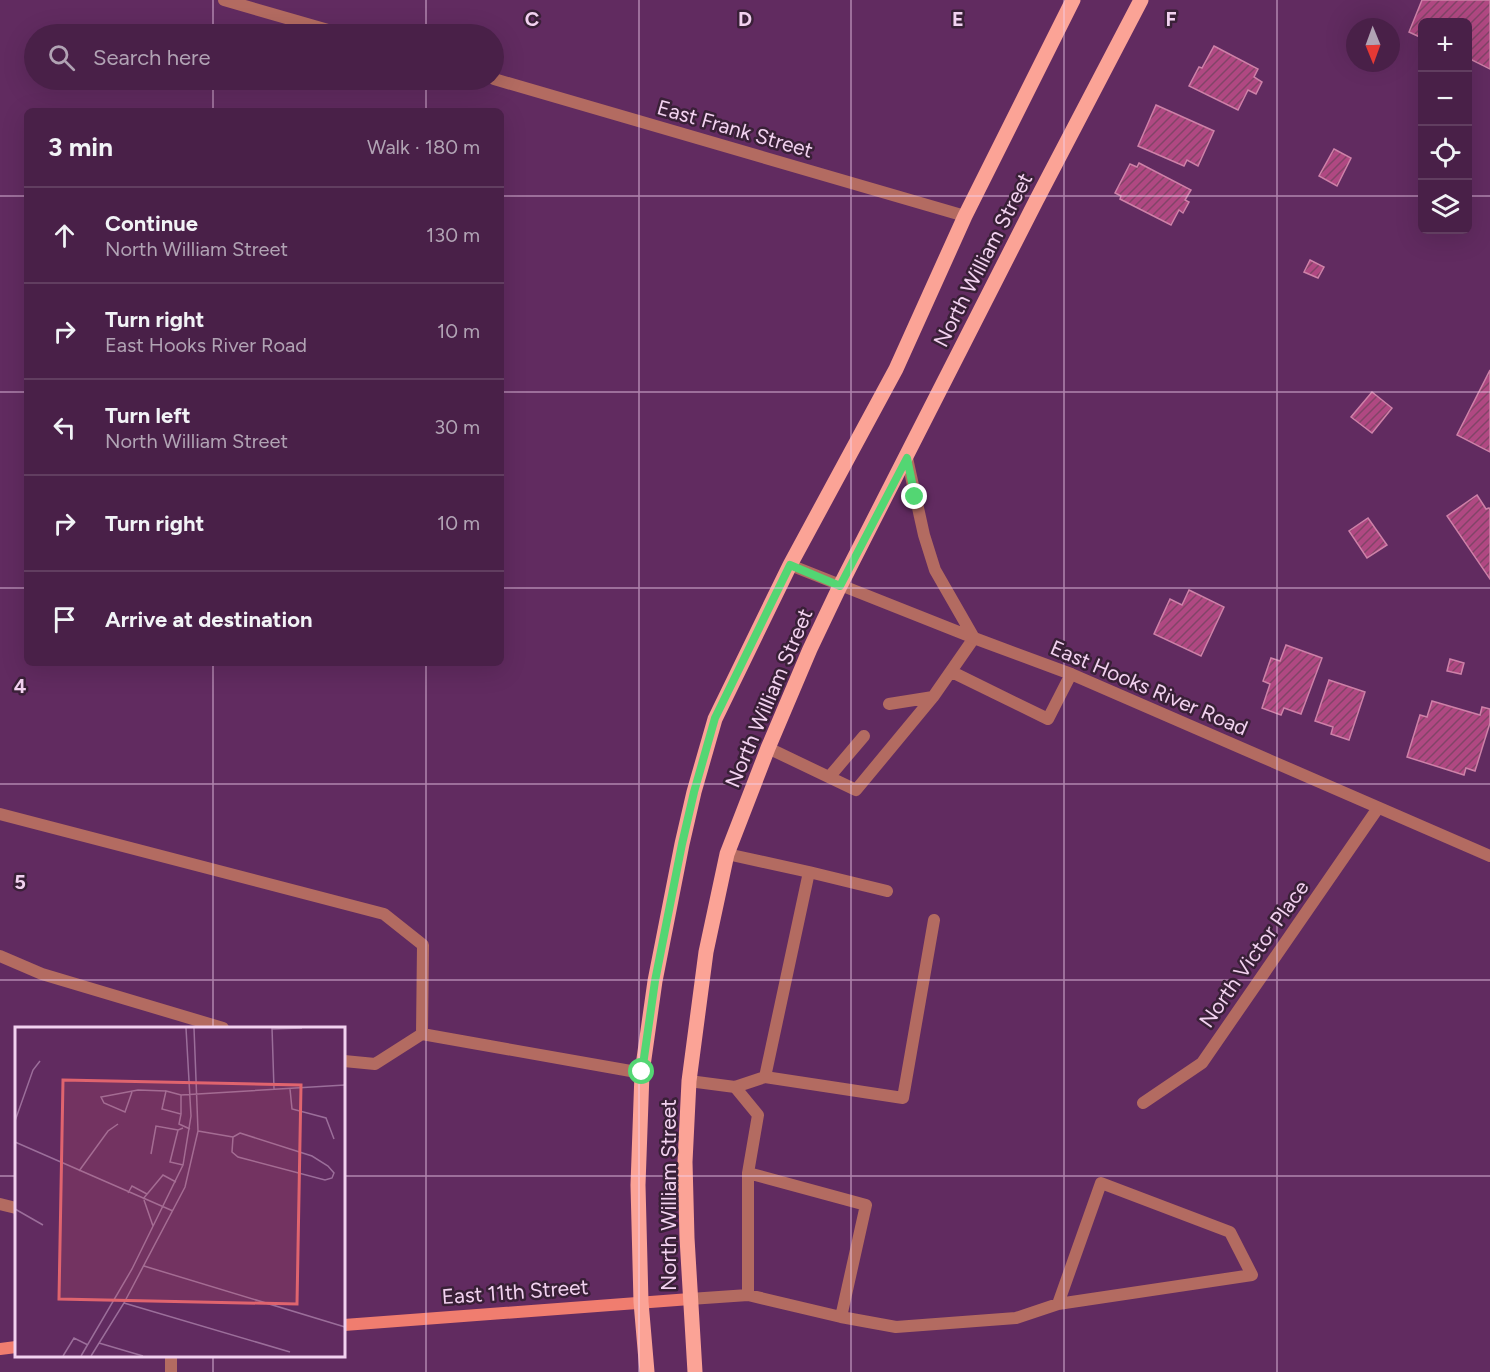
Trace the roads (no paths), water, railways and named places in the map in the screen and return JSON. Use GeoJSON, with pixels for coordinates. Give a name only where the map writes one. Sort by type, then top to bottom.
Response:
{"type":"FeatureCollection","features":[{"type":"Feature","properties":{"kind":"main road","name":"North William Street"},"geometry":{"type":"LineString","coordinates":[[647,1372],[641,1302],[638,1185],[642,1072],[655,981],[682,844],[715,718],[790,565],[896,369],[965,216],[1073,0]]}},
{"type":"Feature","properties":{"kind":"main road","name":"North William Street"},"geometry":{"type":"LineString","coordinates":[[695,1372],[685,1162],[689,1081],[705,952],[728,854],[768,748],[840,586],[1141,0]]}},
{"type":"Feature","properties":{"kind":"street"},"geometry":{"type":"LineString","coordinates":[[224,0],[307,24]]}},
{"type":"Feature","properties":{"kind":"street","name":"East Frank Street"},"geometry":{"type":"LineString","coordinates":[[504,82],[965,216]]}},
{"type":"Feature","properties":{"kind":"street"},"geometry":{"type":"LineString","coordinates":[[768,748],[856,790],[933,697],[974,638],[935,570],[924,535],[907,458]]}},
{"type":"Feature","properties":{"kind":"street","name":"East Hooks River Road"},"geometry":{"type":"LineString","coordinates":[[790,565],[1071,674],[1490,856]]}},
{"type":"Feature","properties":{"kind":"street"},"geometry":{"type":"LineString","coordinates":[[952,672],[1048,719],[1071,674]]}},
{"type":"Feature","properties":{"kind":"street"},"geometry":{"type":"LineString","coordinates":[[889,704],[933,697]]}},
{"type":"Feature","properties":{"kind":"street"},"geometry":{"type":"LineString","coordinates":[[830,776],[864,736]]}},
{"type":"Feature","properties":{"kind":"street","name":"North Victor Place"},"geometry":{"type":"LineString","coordinates":[[1143,1103],[1202,1063],[1378,808]]}},
{"type":"Feature","properties":{"kind":"street"},"geometry":{"type":"LineString","coordinates":[[0,814],[384,914],[423,945],[422,1034]]}},
{"type":"Feature","properties":{"kind":"street"},"geometry":{"type":"LineString","coordinates":[[728,854],[887,891]]}},
{"type":"Feature","properties":{"kind":"street"},"geometry":{"type":"LineString","coordinates":[[765,1077],[809,872]]}},
{"type":"Feature","properties":{"kind":"street"},"geometry":{"type":"LineString","coordinates":[[689,1081],[735,1086],[765,1077],[903,1098],[934,920]]}},
{"type":"Feature","properties":{"kind":"street"},"geometry":{"type":"LineString","coordinates":[[0,956],[42,974],[216,1027]]}},
{"type":"Feature","properties":{"kind":"street"},"geometry":{"type":"LineString","coordinates":[[345,1061],[375,1064],[422,1034],[642,1072]]}},
{"type":"Feature","properties":{"kind":"street"},"geometry":{"type":"LineString","coordinates":[[735,1086],[758,1114],[748,1173],[748,1295]]}},
{"type":"Feature","properties":{"kind":"street"},"geometry":{"type":"LineString","coordinates":[[748,1173],[866,1205],[842,1317]]}},
{"type":"Feature","properties":{"kind":"street"},"geometry":{"type":"LineString","coordinates":[[690,1299],[748,1295],[896,1327],[1016,1318],[1058,1304],[1252,1275],[1230,1232],[1101,1183],[1058,1304]]}},
{"type":"Feature","properties":{"kind":"street"},"geometry":{"type":"LineString","coordinates":[[0,1204],[15,1208]]}},
{"type":"Feature","properties":{"kind":"street","name":"East 11th Street"},"geometry":{"type":"LineString","coordinates":[[345,1325],[690,1299]]}},
{"type":"Feature","properties":{"kind":"street"},"geometry":{"type":"LineString","coordinates":[[0,1349],[15,1347]]}}]}
